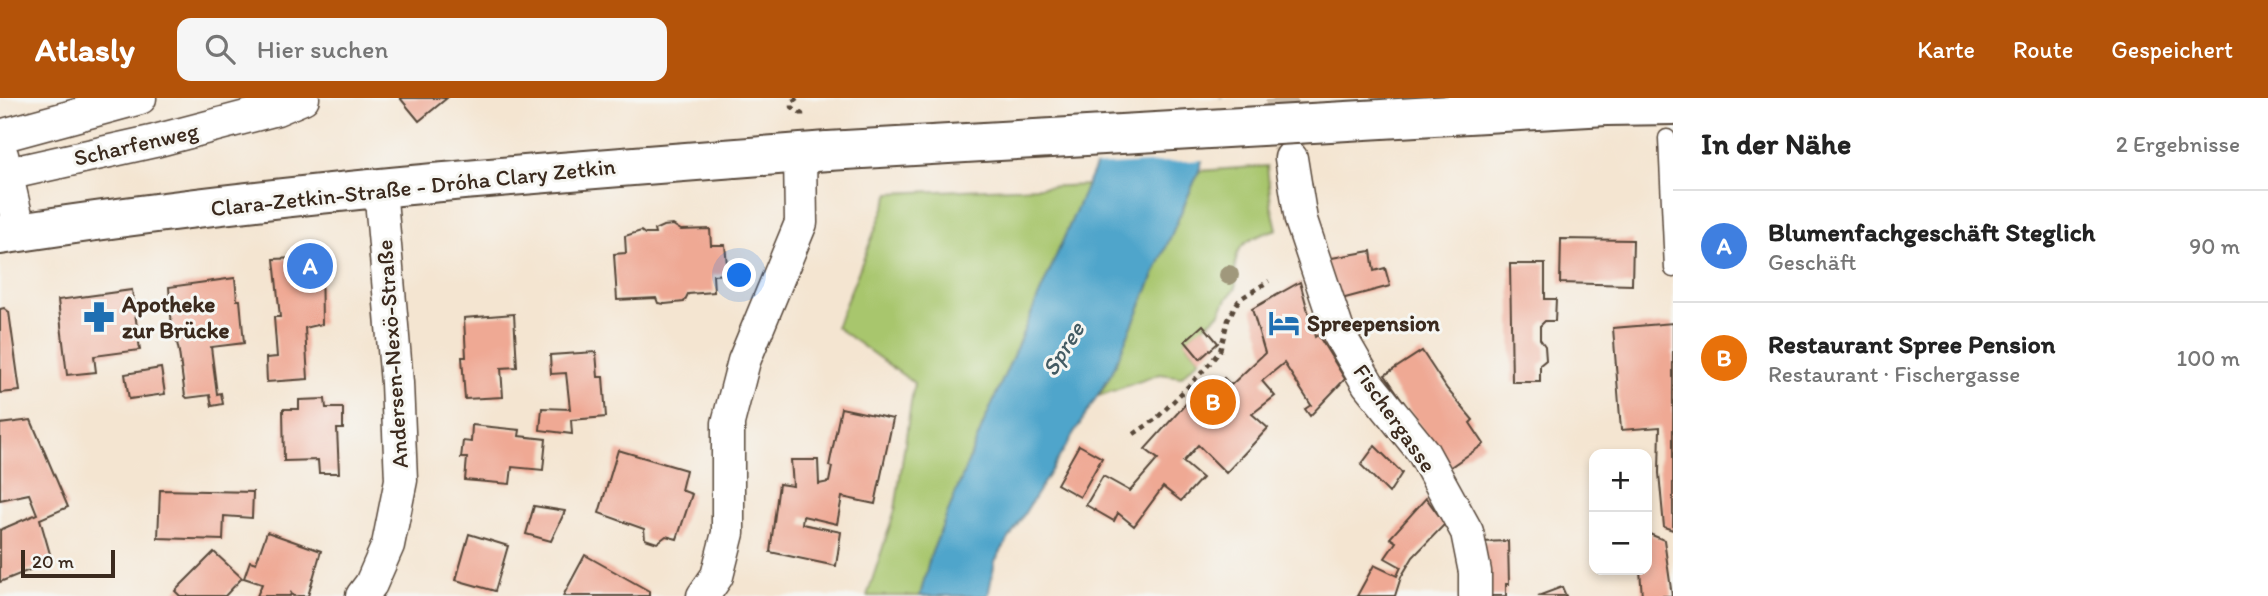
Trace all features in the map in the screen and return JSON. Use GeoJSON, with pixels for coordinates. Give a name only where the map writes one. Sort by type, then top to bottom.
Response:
{"type":"FeatureCollection","features":[{"type":"Feature","properties":{"kind":"main road","name":"Clara-Zetkin-Straße - Dróha Clary Zetkin"},"geometry":{"type":"LineString","coordinates":[[10,234],[138,214],[380,188],[814,152],[1606,106],[1670,121]]}},
{"type":"Feature","properties":{"kind":"street"},"geometry":{"type":"LineString","coordinates":[[0,136],[140,98]]}},
{"type":"Feature","properties":{"kind":"street","name":"Scharfenweg"},"geometry":{"type":"LineString","coordinates":[[4,160],[155,141],[277,109],[303,98]]}},
{"type":"Feature","properties":{"kind":"street"},"geometry":{"type":"LineString","coordinates":[[703,596],[717,576],[728,533],[728,423],[744,361],[801,223],[814,152]]}},
{"type":"Feature","properties":{"kind":"street","name":"Fischergasse"},"geometry":{"type":"LineString","coordinates":[[1291,158],[1301,220],[1339,334],[1368,384],[1423,452],[1467,532],[1475,572],[1475,596]]}},
{"type":"Feature","properties":{"kind":"street"},"geometry":{"type":"LineString","coordinates":[[4,160],[10,234]]}},
{"type":"Feature","properties":{"kind":"street","name":"Andersen-Nexö-Straße"},"geometry":{"type":"LineString","coordinates":[[362,596],[371,584],[388,545],[401,480],[397,383],[380,188]]}},
{"type":"Feature","properties":{"kind":"lane"},"geometry":{"type":"LineString","coordinates":[[1670,121],[1673,269]]}},
{"type":"Feature","properties":{"kind":"path"},"geometry":{"type":"LineString","coordinates":[[796,110],[792,107],[792,102],[797,98]]}},
{"type":"Feature","properties":{"kind":"path"},"geometry":{"type":"LineString","coordinates":[[1134,433],[1156,419],[1206,369],[1220,351],[1228,320],[1240,299],[1269,281]]}},
{"type":"Feature","properties":{"kind":"green space"},"geometry":{"type":"Polygon","coordinates":[[[1267,166],[1277,229],[1246,242],[1241,248],[1237,254],[1236,288],[1219,314],[1185,341],[1200,359],[1181,377],[1160,374],[1099,396],[1112,372],[1199,171],[1267,166]]]}},
{"type":"Feature","properties":{"kind":"green space"},"geometry":{"type":"Polygon","coordinates":[[[1087,185],[983,425],[930,557],[920,596],[867,596],[895,510],[914,383],[836,327],[890,193],[1087,185]]]}},
{"type":"Feature","properties":{"kind":"water","name":"Spree"},"geometry":{"type":"Polygon","coordinates":[[[1221,98],[1199,171],[1112,372],[995,561],[988,596],[920,596],[930,557],[983,425],[1099,157],[1221,98]]]}},
{"type":"Feature","properties":{"kind":"pier"},"geometry":{"type":"Polygon","coordinates":[[[1125,98],[1225,98],[1206,160],[1091,166],[1125,98]]]}},
{"type":"Feature","properties":{"kind":"building"},"geometry":{"type":"Polygon","coordinates":[[[400,98],[447,98],[419,121],[400,98]]]}},
{"type":"Feature","properties":{"kind":"building"},"geometry":{"type":"Polygon","coordinates":[[[673,225],[681,230],[710,229],[711,245],[725,245],[728,274],[713,275],[714,292],[688,294],[684,302],[658,303],[656,298],[617,300],[614,254],[626,253],[625,236],[641,231],[655,234],[654,230],[673,225]]]}},
{"type":"Feature","properties":{"kind":"building"},"geometry":{"type":"Polygon","coordinates":[[[1561,239],[1633,240],[1632,285],[1560,283],[1561,239]]]}},
{"type":"Feature","properties":{"kind":"building"},"geometry":{"type":"Polygon","coordinates":[[[1371,251],[1374,271],[1385,268],[1390,286],[1334,301],[1326,259],[1371,251]]]}},
{"type":"Feature","properties":{"kind":"building"},"geometry":{"type":"Polygon","coordinates":[[[321,257],[322,324],[305,328],[308,379],[267,382],[266,358],[277,357],[274,317],[280,317],[274,259],[321,257]]]}},
{"type":"Feature","properties":{"kind":"building"},"geometry":{"type":"Polygon","coordinates":[[[1510,264],[1545,264],[1545,299],[1556,299],[1555,321],[1545,321],[1540,326],[1540,339],[1545,346],[1546,360],[1540,365],[1540,382],[1512,382],[1510,264]]]}},
{"type":"Feature","properties":{"kind":"building"},"geometry":{"type":"Polygon","coordinates":[[[235,278],[244,343],[211,347],[217,394],[221,393],[223,404],[212,406],[210,395],[185,396],[179,352],[172,328],[169,287],[235,278]]]}},
{"type":"Feature","properties":{"kind":"building"},"geometry":{"type":"Polygon","coordinates":[[[1300,282],[1315,337],[1318,335],[1345,379],[1310,416],[1305,409],[1311,405],[1284,363],[1262,381],[1275,396],[1252,414],[1268,428],[1226,473],[1198,445],[1183,462],[1202,478],[1181,501],[1163,487],[1134,526],[1118,513],[1114,521],[1086,505],[1103,476],[1130,491],[1158,459],[1145,449],[1210,377],[1218,385],[1224,378],[1231,385],[1265,353],[1252,309],[1300,282]]]}},
{"type":"Feature","properties":{"kind":"building"},"geometry":{"type":"Polygon","coordinates":[[[132,290],[140,350],[94,356],[96,372],[67,375],[58,300],[132,290]]]}},
{"type":"Feature","properties":{"kind":"building"},"geometry":{"type":"Polygon","coordinates":[[[4,308],[9,312],[20,391],[0,393],[0,309],[4,308]]]}},
{"type":"Feature","properties":{"kind":"building"},"geometry":{"type":"Polygon","coordinates":[[[514,314],[517,367],[501,368],[503,397],[465,399],[462,357],[466,357],[464,318],[514,314]]]}},
{"type":"Feature","properties":{"kind":"building"},"geometry":{"type":"Polygon","coordinates":[[[1673,323],[1673,530],[1664,527],[1659,473],[1660,427],[1621,430],[1613,328],[1673,323]]]}},
{"type":"Feature","properties":{"kind":"building"},"geometry":{"type":"Polygon","coordinates":[[[1203,325],[1218,343],[1200,359],[1185,341],[1203,325]]]}},
{"type":"Feature","properties":{"kind":"building"},"geometry":{"type":"Polygon","coordinates":[[[1422,351],[1447,389],[1473,420],[1470,423],[1484,444],[1449,468],[1385,375],[1422,351]]]}},
{"type":"Feature","properties":{"kind":"building"},"geometry":{"type":"Polygon","coordinates":[[[596,352],[598,377],[603,377],[606,417],[571,420],[572,434],[540,430],[542,408],[570,409],[566,373],[551,374],[550,355],[596,352]]]}},
{"type":"Feature","properties":{"kind":"building"},"geometry":{"type":"Polygon","coordinates":[[[161,368],[165,394],[129,399],[125,374],[161,368]]]}},
{"type":"Feature","properties":{"kind":"building"},"geometry":{"type":"Polygon","coordinates":[[[325,399],[326,408],[343,408],[343,429],[337,429],[339,473],[319,473],[318,460],[284,461],[283,409],[299,409],[299,400],[325,399]]]}},
{"type":"Feature","properties":{"kind":"building"},"geometry":{"type":"Polygon","coordinates":[[[841,408],[893,419],[875,504],[842,497],[837,524],[803,516],[802,524],[841,532],[836,566],[770,552],[779,484],[793,486],[791,460],[818,460],[819,484],[829,482],[832,467],[829,466],[841,408]]]}},
{"type":"Feature","properties":{"kind":"building"},"geometry":{"type":"Polygon","coordinates":[[[31,420],[68,507],[40,519],[52,561],[0,582],[0,530],[37,514],[29,494],[0,500],[0,424],[31,420]]]}},
{"type":"Feature","properties":{"kind":"building"},"geometry":{"type":"Polygon","coordinates":[[[472,425],[520,430],[519,436],[546,439],[543,470],[512,467],[510,484],[465,480],[467,458],[461,458],[463,441],[471,442],[472,425]]]}},
{"type":"Feature","properties":{"kind":"building"},"geometry":{"type":"Polygon","coordinates":[[[1079,445],[1102,458],[1080,497],[1057,484],[1079,445]]]}},
{"type":"Feature","properties":{"kind":"building"},"geometry":{"type":"Polygon","coordinates":[[[1375,446],[1402,473],[1389,493],[1361,465],[1375,446]]]}},
{"type":"Feature","properties":{"kind":"building"},"geometry":{"type":"Polygon","coordinates":[[[618,450],[686,470],[681,490],[692,494],[677,539],[666,536],[657,543],[645,539],[644,529],[599,513],[618,450]]]}},
{"type":"Feature","properties":{"kind":"building"},"geometry":{"type":"Polygon","coordinates":[[[160,490],[253,492],[252,518],[224,516],[223,540],[158,538],[160,490]]]}},
{"type":"Feature","properties":{"kind":"building"},"geometry":{"type":"Polygon","coordinates":[[[1426,498],[1445,524],[1413,557],[1401,577],[1395,596],[1357,596],[1374,565],[1397,576],[1401,567],[1385,558],[1396,542],[1390,538],[1426,498]]]}},
{"type":"Feature","properties":{"kind":"building"},"geometry":{"type":"Polygon","coordinates":[[[534,506],[565,511],[551,541],[526,534],[534,506]]]}},
{"type":"Feature","properties":{"kind":"building"},"geometry":{"type":"Polygon","coordinates":[[[267,532],[321,551],[308,596],[293,596],[291,593],[290,596],[257,596],[262,584],[244,578],[250,561],[256,563],[267,532]]]}},
{"type":"Feature","properties":{"kind":"building"},"geometry":{"type":"Polygon","coordinates":[[[469,534],[508,546],[495,591],[456,580],[469,534]]]}},
{"type":"Feature","properties":{"kind":"building"},"geometry":{"type":"Polygon","coordinates":[[[1652,535],[1664,540],[1672,596],[1642,596],[1640,575],[1652,575],[1652,535]]]}},
{"type":"Feature","properties":{"kind":"building"},"geometry":{"type":"Polygon","coordinates":[[[1508,541],[1509,584],[1506,584],[1506,596],[1482,596],[1481,542],[1508,541]]]}},
{"type":"Feature","properties":{"kind":"building"},"geometry":{"type":"Polygon","coordinates":[[[214,552],[242,578],[225,596],[180,596],[175,591],[214,552]]]}},
{"type":"Feature","properties":{"kind":"building"},"geometry":{"type":"Polygon","coordinates":[[[585,555],[649,591],[649,596],[563,596],[585,555]]]}},
{"type":"Feature","properties":{"kind":"building"},"geometry":{"type":"Polygon","coordinates":[[[1562,587],[1566,596],[1538,596],[1562,587]]]}},
{"type":"Feature","properties":{"kind":"tunnel"},"geometry":{"type":"LineString","coordinates":[[1281,98],[1289,148]]}},
{"type":"Feature","properties":{"kind":"place","name":"Blumenfachgeschäft Steglich"},"geometry":{"type":"Point","coordinates":[310,266]}},
{"type":"Feature","properties":{"kind":"place","name":"Apotheke zur Brücke"},"geometry":{"type":"Point","coordinates":[99,317]}},
{"type":"Feature","properties":{"kind":"place","name":"Spreepension"},"geometry":{"type":"Point","coordinates":[1284,323]}},
{"type":"Feature","properties":{"kind":"place","name":"Restaurant Spree Pension"},"geometry":{"type":"Point","coordinates":[1213,402]}}]}
